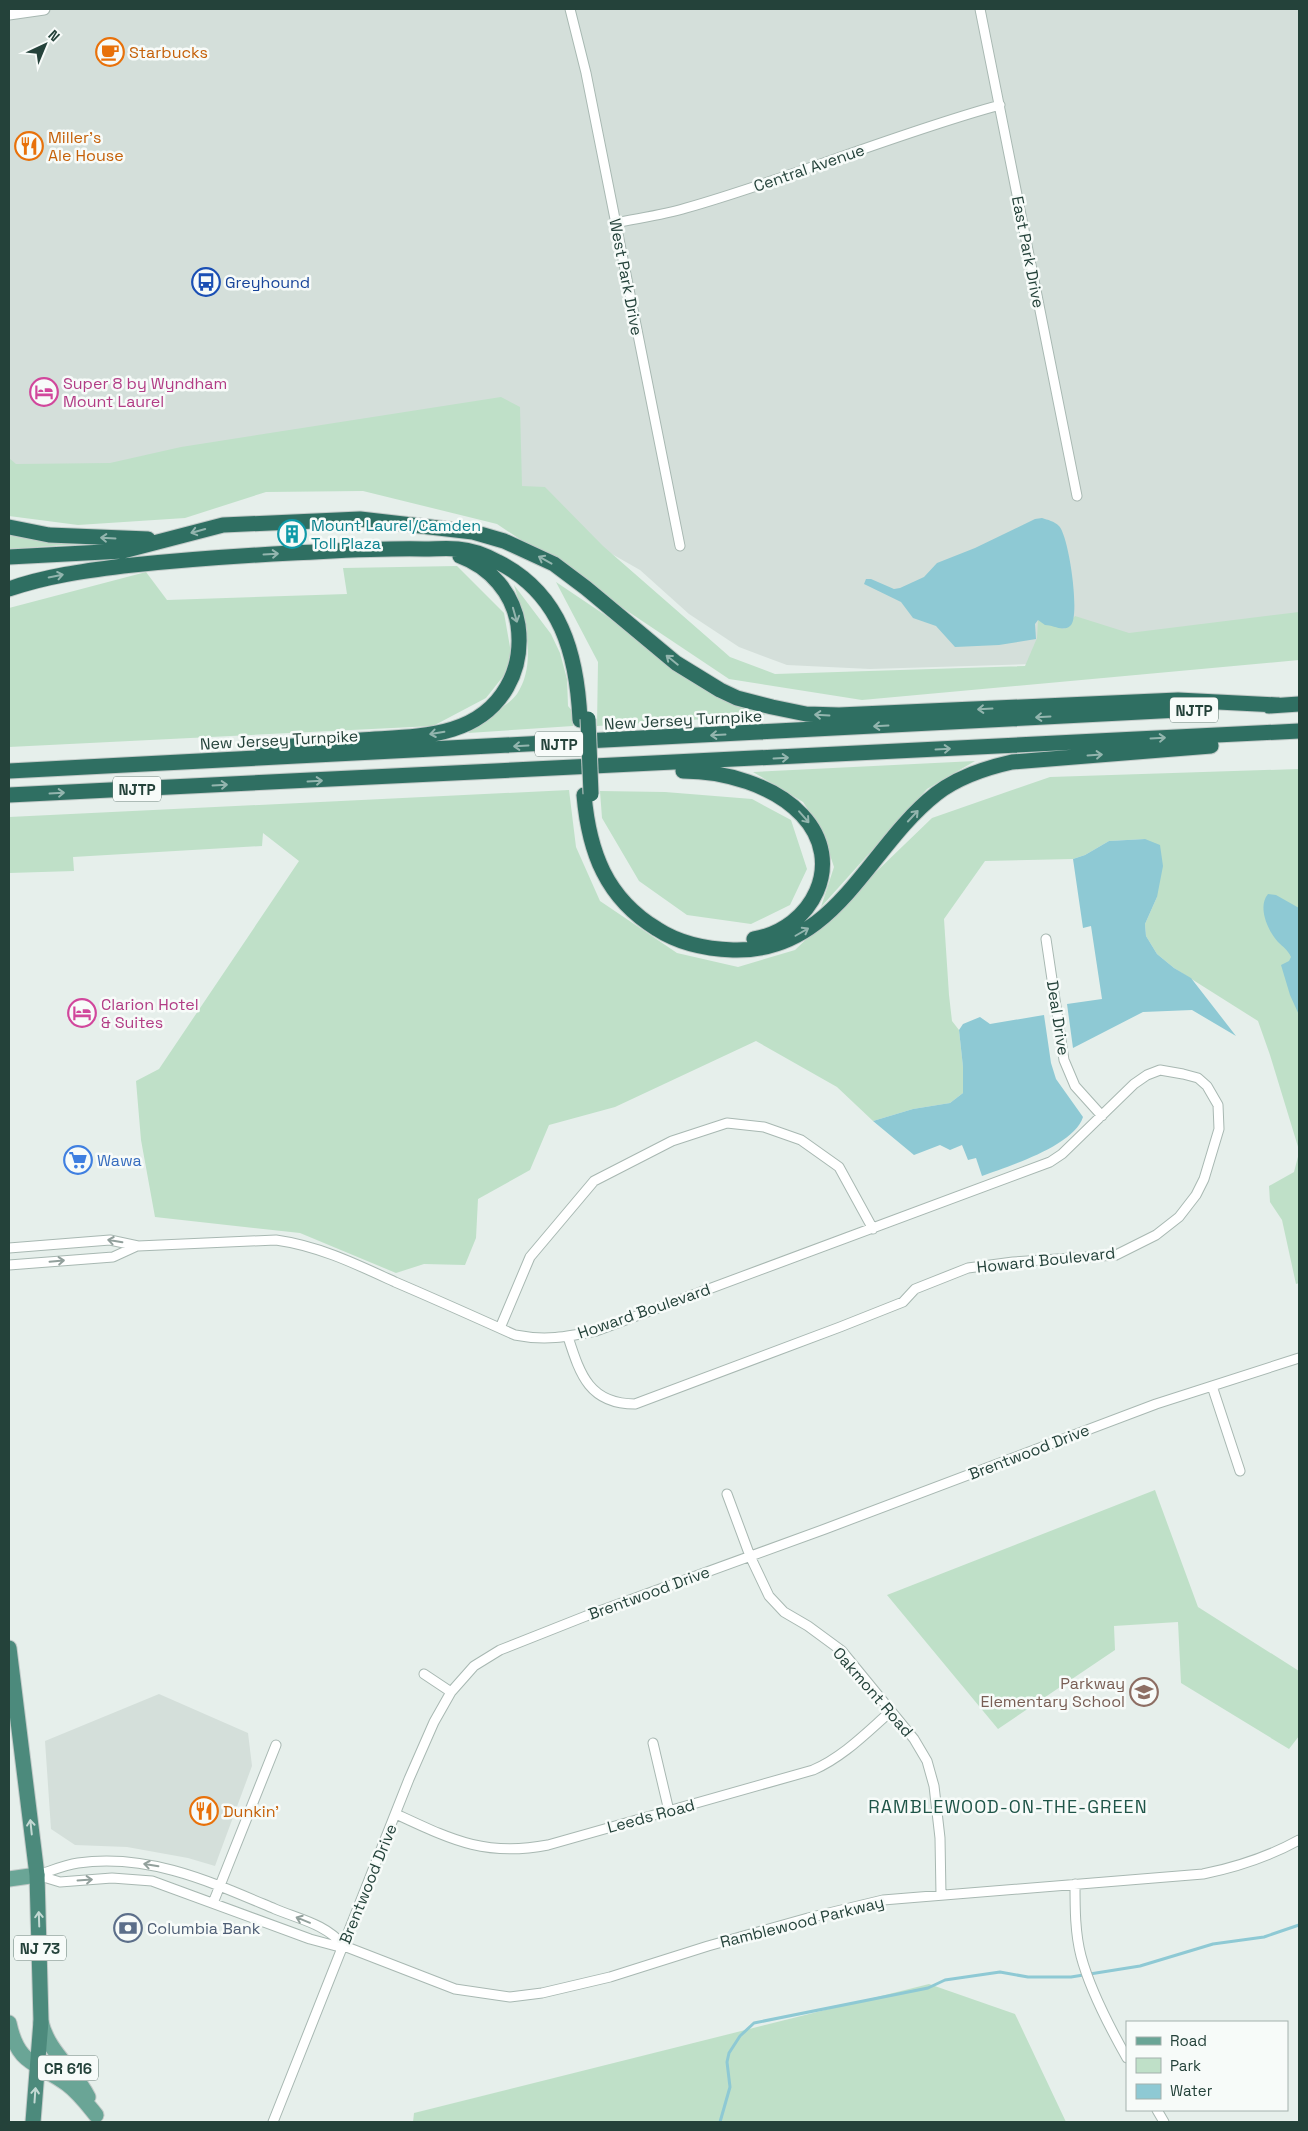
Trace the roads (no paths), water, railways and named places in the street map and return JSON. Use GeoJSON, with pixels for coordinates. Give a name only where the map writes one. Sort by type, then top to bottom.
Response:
{"type":"FeatureCollection","features":[{"type":"Feature","properties":{"kind":"highway"},"geometry":{"type":"LineString","coordinates":[[9,556],[123,551],[223,525],[360,520],[421,526],[472,532],[504,541],[536,555],[586,588],[690,674],[736,698],[772,707],[806,714],[839,715],[1178,700],[1278,705]]}},
{"type":"Feature","properties":{"kind":"highway"},"geometry":{"type":"LineString","coordinates":[[421,526],[499,551],[527,569],[550,590],[567,615],[579,645],[585,674],[584,719],[588,832],[596,858],[610,884],[626,905],[648,924],[673,938],[711,949],[738,950],[779,943],[814,925],[842,901],[904,826],[925,804],[951,784],[980,770],[1022,761],[1299,739]]}},
{"type":"Feature","properties":{"kind":"highway"},"geometry":{"type":"LineString","coordinates":[[9,527],[49,535],[126,539],[174,538]]}},
{"type":"Feature","properties":{"kind":"highway"},"geometry":{"type":"LineString","coordinates":[[9,565],[124,559],[174,560],[370,549],[458,549],[486,556],[522,577],[541,595],[563,630],[572,657],[584,719]]}},
{"type":"Feature","properties":{"kind":"highway"},"geometry":{"type":"LineString","coordinates":[[182,762],[259,749],[436,734],[466,725],[492,708],[509,683],[517,663],[520,641],[514,610],[501,585],[478,564],[457,555],[426,549]]}},
{"type":"Feature","properties":{"kind":"highway"},"geometry":{"type":"LineString","coordinates":[[9,589],[70,574],[174,560]]}},
{"type":"Feature","properties":{"kind":"highway","name":"New Jersey Turnpike"},"geometry":{"type":"LineString","coordinates":[[9,771],[1299,704]]}},
{"type":"Feature","properties":{"kind":"highway","name":"NJTP"},"geometry":{"type":"LineString","coordinates":[[9,795],[505,772],[1299,731]]}},
{"type":"Feature","properties":{"kind":"highway"},"geometry":{"type":"LineString","coordinates":[[505,772],[529,777],[642,770],[689,771],[719,774],[761,788],[794,807],[808,822],[814,832],[822,862],[817,892],[796,921],[786,928],[763,937],[721,940],[681,931],[654,916],[641,906],[615,874],[599,838],[588,795]]}},
{"type":"Feature","properties":{"kind":"highway","name":"NJ 73"},"geometry":{"type":"LineString","coordinates":[[9,1648],[38,1875],[41,2021],[33,2122]]}},
{"type":"Feature","properties":{"kind":"main road"},"geometry":{"type":"LineString","coordinates":[[9,1879],[38,1875]]}},
{"type":"Feature","properties":{"kind":"main road","name":"CR 616"},"geometry":{"type":"LineString","coordinates":[[41,2021],[48,2042],[78,2079],[97,2119]]}},
{"type":"Feature","properties":{"kind":"main road","name":"CR 616"},"geometry":{"type":"LineString","coordinates":[[9,2023],[20,2051],[37,2068],[69,2086],[85,2100],[97,2119]]}},
{"type":"Feature","properties":{"kind":"street"},"geometry":{"type":"LineString","coordinates":[[9,14],[44,9]]}},
{"type":"Feature","properties":{"kind":"street","name":"West Park Drive"},"geometry":{"type":"LineString","coordinates":[[570,9],[586,73],[680,546]]}},
{"type":"Feature","properties":{"kind":"street","name":"East Park Drive"},"geometry":{"type":"LineString","coordinates":[[980,9],[1077,496]]}},
{"type":"Feature","properties":{"kind":"street","name":"Central Avenue"},"geometry":{"type":"LineString","coordinates":[[615,223],[686,208],[922,128],[1000,105]]}},
{"type":"Feature","properties":{"kind":"street","name":"Deal Drive"},"geometry":{"type":"LineString","coordinates":[[1046,939],[1064,1060],[1075,1086],[1102,1116]]}},
{"type":"Feature","properties":{"kind":"street","name":"Howard Boulevard"},"geometry":{"type":"LineString","coordinates":[[9,1248],[110,1240],[138,1246],[276,1240],[305,1245],[340,1257],[515,1335],[537,1340],[568,1337],[596,1331],[1050,1162],[1062,1154],[1134,1084],[1147,1075],[1160,1070],[1198,1078],[1207,1086],[1218,1105],[1219,1129],[1206,1174],[1196,1196],[1179,1217],[1156,1235],[1116,1255],[1013,1262],[968,1268],[916,1289],[903,1302],[840,1328],[635,1404],[618,1404],[601,1397],[578,1368],[568,1337]]}},
{"type":"Feature","properties":{"kind":"street"},"geometry":{"type":"LineString","coordinates":[[500,1328],[530,1258],[594,1181],[672,1141],[727,1123],[764,1128],[801,1140],[839,1167],[873,1229]]}},
{"type":"Feature","properties":{"kind":"street","name":"Howard Boulevard"},"geometry":{"type":"LineString","coordinates":[[9,1265],[113,1257],[138,1246]]}},
{"type":"Feature","properties":{"kind":"street","name":"Brentwood Drive"},"geometry":{"type":"LineString","coordinates":[[273,2122],[434,1722],[451,1692],[474,1666],[500,1650],[586,1616],[1156,1404],[1299,1358]]}},
{"type":"Feature","properties":{"kind":"street"},"geometry":{"type":"LineString","coordinates":[[1212,1386],[1240,1471]]}},
{"type":"Feature","properties":{"kind":"street","name":"Oakmont Road"},"geometry":{"type":"LineString","coordinates":[[727,1494],[750,1556],[769,1596],[784,1612],[808,1626],[842,1651],[921,1749],[932,1773],[940,1838],[941,1895]]}},
{"type":"Feature","properties":{"kind":"street"},"geometry":{"type":"LineString","coordinates":[[424,1674],[451,1692]]}},
{"type":"Feature","properties":{"kind":"street","name":"Leeds Road"},"geometry":{"type":"LineString","coordinates":[[396,1814],[462,1842],[493,1850],[520,1850],[548,1845],[800,1774],[824,1765],[856,1742],[890,1712]]}},
{"type":"Feature","properties":{"kind":"street"},"geometry":{"type":"LineString","coordinates":[[653,1743],[669,1810]]}},
{"type":"Feature","properties":{"kind":"street"},"geometry":{"type":"LineString","coordinates":[[213,1903],[276,1745]]}},
{"type":"Feature","properties":{"kind":"street","name":"Ramblewood Parkway"},"geometry":{"type":"LineString","coordinates":[[38,1875],[60,1882],[112,1878],[152,1881],[310,1939],[336,1946],[344,1946],[455,1988],[510,1996],[542,1993],[610,1977],[708,1946],[883,1900],[1203,1874],[1244,1864],[1277,1852],[1299,1840]]}},
{"type":"Feature","properties":{"kind":"street","name":"Ramblewood Parkway"},"geometry":{"type":"LineString","coordinates":[[38,1875],[76,1863],[125,1862],[161,1866],[220,1885],[324,1929],[335,1935],[344,1946]]}},
{"type":"Feature","properties":{"kind":"street"},"geometry":{"type":"LineString","coordinates":[[1075,1884],[1077,1932],[1082,1958],[1102,2010],[1126,2056]]}},
{"type":"Feature","properties":{"kind":"street"},"geometry":{"type":"LineString","coordinates":[[1158,2111],[1164,2122]]}},
{"type":"Feature","properties":{"kind":"water"},"geometry":{"type":"Polygon","coordinates":[[[1042,518],[1059,526],[1063,533],[1070,560],[1074,609],[1073,620],[1067,628],[1045,625],[1038,620],[1035,624],[1036,639],[999,645],[955,647],[936,626],[913,618],[901,602],[864,584],[866,579],[871,579],[894,589],[900,588],[924,577],[937,563],[975,548],[1035,519],[1042,518]]]}},
{"type":"Feature","properties":{"kind":"water"},"geometry":{"type":"Polygon","coordinates":[[[1145,839],[1160,845],[1163,866],[1157,897],[1145,924],[1146,936],[1157,954],[1174,968],[1191,978],[1236,1036],[1192,1010],[1143,1012],[1073,1048],[1067,1004],[1102,999],[1091,926],[1083,928],[1073,859],[1085,855],[1109,841],[1145,839]]]}},
{"type":"Feature","properties":{"kind":"water"},"geometry":{"type":"Polygon","coordinates":[[[1268,894],[1276,895],[1299,908],[1299,1015],[1290,995],[1281,965],[1289,961],[1291,957],[1274,937],[1265,919],[1264,905],[1268,894]]]}},
{"type":"Feature","properties":{"kind":"water"},"geometry":{"type":"Polygon","coordinates":[[[1044,1015],[1051,1063],[1056,1079],[1083,1117],[1077,1127],[1067,1137],[1054,1146],[1023,1161],[982,1176],[976,1158],[968,1160],[962,1145],[950,1150],[940,1145],[914,1155],[873,1121],[913,1109],[950,1103],[963,1093],[963,1067],[959,1030],[963,1024],[980,1017],[990,1024],[1044,1015]]]}},
{"type":"Feature","properties":{"kind":"waterway"},"geometry":{"type":"LineString","coordinates":[[720,2122],[730,2087],[727,2062],[729,2053],[740,2036],[754,2023],[928,1988],[945,1980],[1000,1972],[1028,1977],[1071,1977],[1140,1966],[1213,1944],[1264,1937],[1299,1925]]}},
{"type":"Feature","properties":{"kind":"place","name":"Starbucks"},"geometry":{"type":"Point","coordinates":[110,52]}},
{"type":"Feature","properties":{"kind":"place","name":"Miller's Ale House"},"geometry":{"type":"Point","coordinates":[29,146]}},
{"type":"Feature","properties":{"kind":"place","name":"Greyhound"},"geometry":{"type":"Point","coordinates":[206,282]}},
{"type":"Feature","properties":{"kind":"place","name":"Super 8 by Wyndham Mount Laurel"},"geometry":{"type":"Point","coordinates":[44,392]}},
{"type":"Feature","properties":{"kind":"place","name":"Mount Laurel/Camden Toll Plaza"},"geometry":{"type":"Point","coordinates":[292,534]}},
{"type":"Feature","properties":{"kind":"place","name":"Clarion Hotel & Suites"},"geometry":{"type":"Point","coordinates":[82,1013]}},
{"type":"Feature","properties":{"kind":"place","name":"Wawa"},"geometry":{"type":"Point","coordinates":[78,1160]}},
{"type":"Feature","properties":{"kind":"place","name":"Parkway Elementary School"},"geometry":{"type":"Point","coordinates":[1144,1692]}},
{"type":"Feature","properties":{"kind":"place","name":"Dunkin'"},"geometry":{"type":"Point","coordinates":[204,1811]}},
{"type":"Feature","properties":{"kind":"place","name":"Columbia Bank"},"geometry":{"type":"Point","coordinates":[128,1928]}},
{"type":"Feature","properties":{"kind":"district","name":"RAMBLEWOOD-ON-THE-GREEN"},"geometry":{"type":"Point","coordinates":[1008,1806]}}]}
